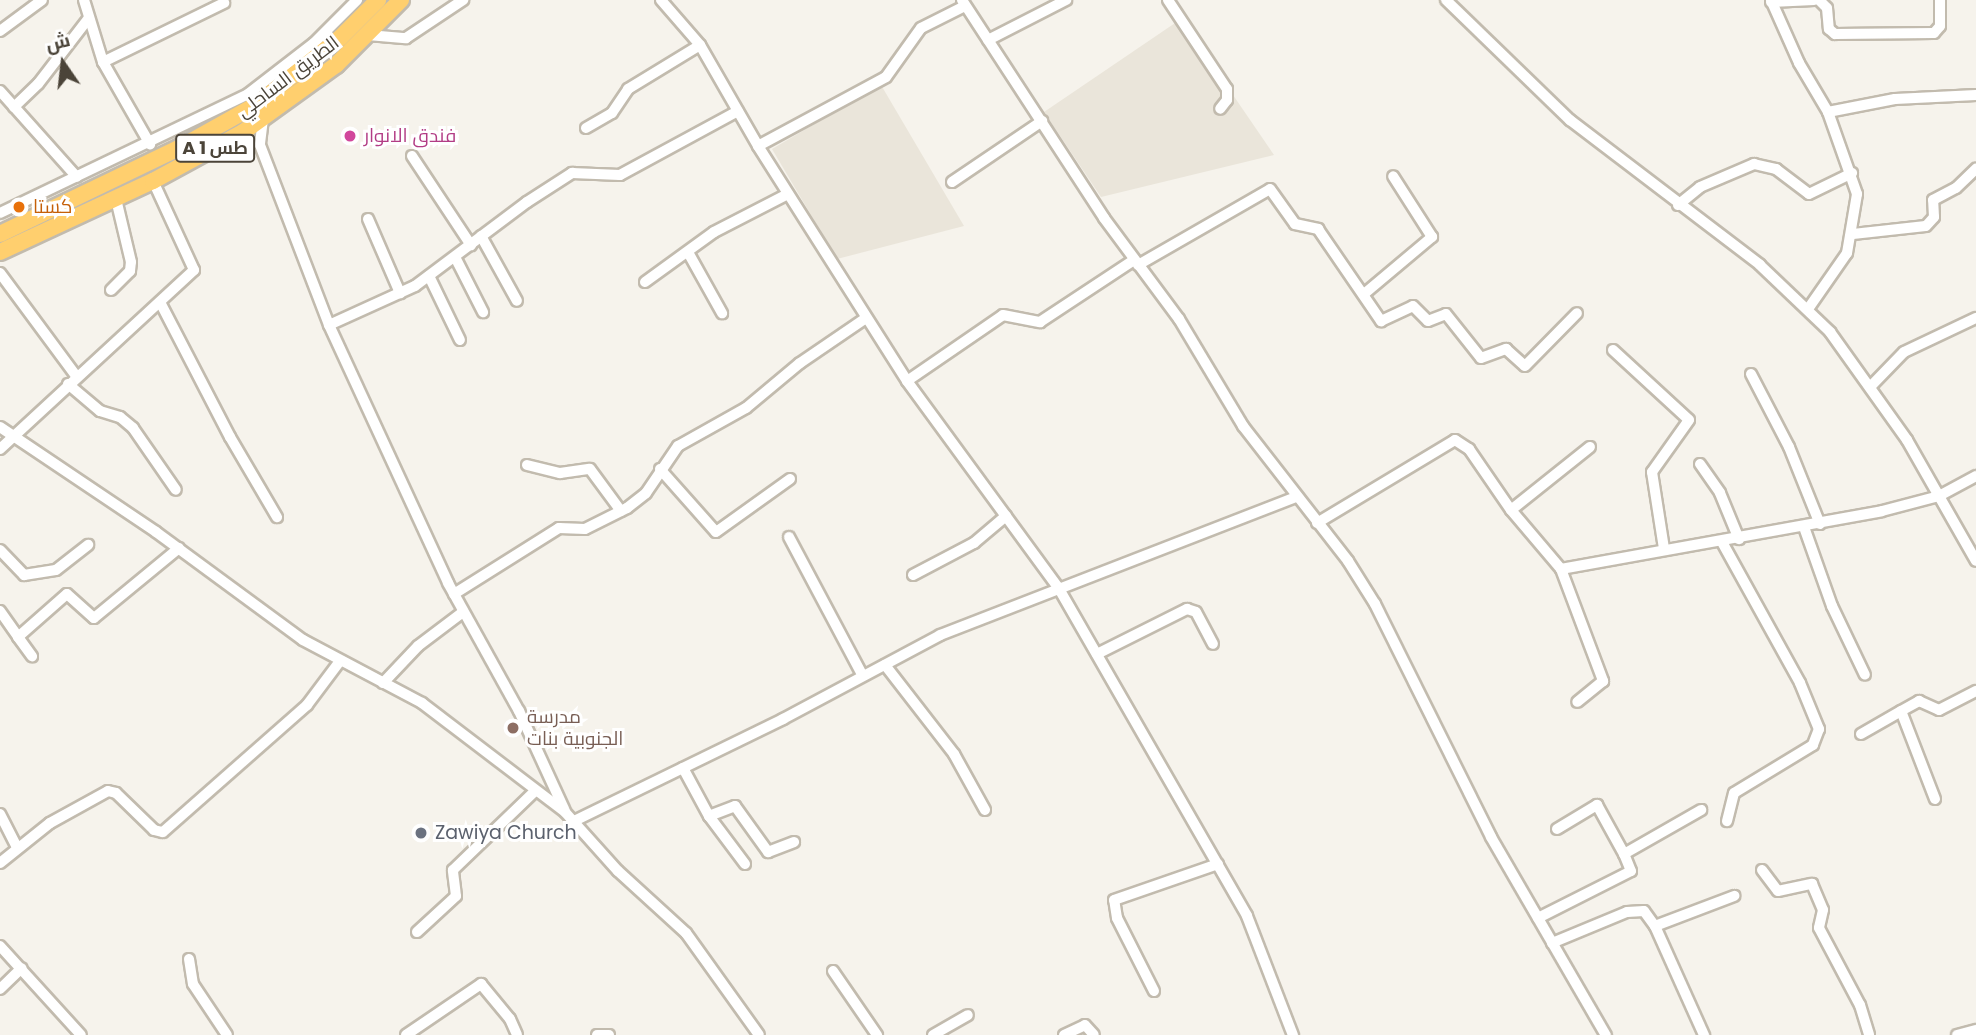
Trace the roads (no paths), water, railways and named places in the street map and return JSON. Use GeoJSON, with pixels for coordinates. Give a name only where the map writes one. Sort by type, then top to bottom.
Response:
{"type":"FeatureCollection","features":[{"type":"Feature","properties":{"kind":"highway","name":"الطريق الساحلي"},"geometry":{"type":"LineString","coordinates":[[0,234],[179,148],[256,105],[330,47],[378,0]]}},
{"type":"Feature","properties":{"kind":"highway","name":"الطريق الساحلي"},"geometry":{"type":"LineString","coordinates":[[0,252],[153,181],[243,132],[298,97],[368,35],[401,0]]}},
{"type":"Feature","properties":{"kind":"street"},"geometry":{"type":"LineString","coordinates":[[0,31],[42,0]]}},
{"type":"Feature","properties":{"kind":"street"},"geometry":{"type":"LineString","coordinates":[[339,0],[347,10]]}},
{"type":"Feature","properties":{"kind":"street"},"geometry":{"type":"LineString","coordinates":[[0,213],[150,144],[248,94],[305,51],[357,0]]}},
{"type":"Feature","properties":{"kind":"street"},"geometry":{"type":"LineString","coordinates":[[368,35],[406,38],[463,0]]}},
{"type":"Feature","properties":{"kind":"street"},"geometry":{"type":"LineString","coordinates":[[661,0],[700,45],[758,146],[907,381],[1058,587],[1218,864],[1257,940],[1293,1035]]}},
{"type":"Feature","properties":{"kind":"street"},"geometry":{"type":"LineString","coordinates":[[988,40],[1066,0]]}},
{"type":"Feature","properties":{"kind":"street"},"geometry":{"type":"LineString","coordinates":[[1168,0],[1227,89],[1227,100],[1220,109]]}},
{"type":"Feature","properties":{"kind":"street"},"geometry":{"type":"LineString","coordinates":[[1446,0],[1550,103],[1678,205],[1760,265],[1808,309],[1871,386],[1976,561]]}},
{"type":"Feature","properties":{"kind":"street"},"geometry":{"type":"LineString","coordinates":[[1808,309],[1841,266],[1853,234],[1858,201],[1852,173],[1828,112],[1799,63],[1771,1],[1816,0],[1827,8],[1829,29],[1835,34],[1934,33],[1940,26],[1940,0]]}},
{"type":"Feature","properties":{"kind":"street"},"geometry":{"type":"LineString","coordinates":[[87,1],[88,19],[103,62],[150,144]]}},
{"type":"Feature","properties":{"kind":"street"},"geometry":{"type":"LineString","coordinates":[[103,62],[224,3]]}},
{"type":"Feature","properties":{"kind":"street"},"geometry":{"type":"LineString","coordinates":[[758,146],[886,78],[921,28],[964,3],[1136,263],[1180,319],[1242,426],[1375,604],[1491,837],[1606,1035]]}},
{"type":"Feature","properties":{"kind":"street"},"geometry":{"type":"LineString","coordinates":[[14,107],[38,84],[88,19]]}},
{"type":"Feature","properties":{"kind":"street"},"geometry":{"type":"LineString","coordinates":[[586,128],[612,113],[628,89],[700,45]]}},
{"type":"Feature","properties":{"kind":"street"},"geometry":{"type":"LineString","coordinates":[[0,91],[77,177]]}},
{"type":"Feature","properties":{"kind":"street"},"geometry":{"type":"LineString","coordinates":[[1828,112],[1895,99],[1976,95]]}},
{"type":"Feature","properties":{"kind":"street"},"geometry":{"type":"LineString","coordinates":[[329,324],[400,293],[429,276],[572,173],[620,175],[738,111]]}},
{"type":"Feature","properties":{"kind":"street"},"geometry":{"type":"LineString","coordinates":[[263,119],[260,145],[329,324],[454,594],[519,711],[565,812]]}},
{"type":"Feature","properties":{"kind":"street"},"geometry":{"type":"LineString","coordinates":[[952,182],[1042,121]]}},
{"type":"Feature","properties":{"kind":"street"},"geometry":{"type":"LineString","coordinates":[[243,132],[260,145]]}},
{"type":"Feature","properties":{"kind":"street"},"geometry":{"type":"LineString","coordinates":[[412,156],[471,244]]}},
{"type":"Feature","properties":{"kind":"street"},"geometry":{"type":"LineString","coordinates":[[1678,205],[1700,187],[1754,164],[1776,169],[1809,194],[1852,173]]}},
{"type":"Feature","properties":{"kind":"street"},"geometry":{"type":"LineString","coordinates":[[1853,234],[1926,226],[1934,217],[1933,200],[1956,188],[1976,169]]}},
{"type":"Feature","properties":{"kind":"street"},"geometry":{"type":"LineString","coordinates":[[1364,294],[1432,236],[1393,176]]}},
{"type":"Feature","properties":{"kind":"street"},"geometry":{"type":"LineString","coordinates":[[0,449],[136,320],[161,304],[194,265],[153,181]]}},
{"type":"Feature","properties":{"kind":"street"},"geometry":{"type":"LineString","coordinates":[[907,381],[1003,315],[1040,322],[1136,263],[1270,189],[1295,223],[1318,229],[1381,321],[1413,306],[1428,321],[1446,314],[1481,358],[1506,349],[1523,366],[1577,313]]}},
{"type":"Feature","properties":{"kind":"street"},"geometry":{"type":"LineString","coordinates":[[645,282],[689,254],[714,232],[788,194]]}},
{"type":"Feature","properties":{"kind":"street"},"geometry":{"type":"LineString","coordinates":[[111,290],[130,271],[131,262],[116,198]]}},
{"type":"Feature","properties":{"kind":"street"},"geometry":{"type":"LineString","coordinates":[[368,219],[400,293]]}},
{"type":"Feature","properties":{"kind":"street"},"geometry":{"type":"LineString","coordinates":[[481,236],[517,301]]}},
{"type":"Feature","properties":{"kind":"street"},"geometry":{"type":"LineString","coordinates":[[689,254],[722,313]]}},
{"type":"Feature","properties":{"kind":"street"},"geometry":{"type":"LineString","coordinates":[[455,257],[483,312]]}},
{"type":"Feature","properties":{"kind":"street"},"geometry":{"type":"LineString","coordinates":[[0,273],[72,381],[100,411],[120,417],[133,428],[176,490]]}},
{"type":"Feature","properties":{"kind":"street"},"geometry":{"type":"LineString","coordinates":[[429,276],[460,340]]}},
{"type":"Feature","properties":{"kind":"street"},"geometry":{"type":"LineString","coordinates":[[161,304],[230,437],[277,517]]}},
{"type":"Feature","properties":{"kind":"street"},"geometry":{"type":"LineString","coordinates":[[454,594],[559,528],[585,529],[621,510],[646,493],[678,446],[746,408],[800,363],[866,318]]}},
{"type":"Feature","properties":{"kind":"street"},"geometry":{"type":"LineString","coordinates":[[1871,386],[1904,352],[1976,318]]}},
{"type":"Feature","properties":{"kind":"street"},"geometry":{"type":"LineString","coordinates":[[1614,350],[1689,420],[1652,472],[1664,549]]}},
{"type":"Feature","properties":{"kind":"street"},"geometry":{"type":"LineString","coordinates":[[1751,374],[1789,447],[1820,524]]}},
{"type":"Feature","properties":{"kind":"street"},"geometry":{"type":"LineString","coordinates":[[0,427],[179,548],[303,640],[422,704],[565,812],[618,871],[678,923],[759,1035]]}},
{"type":"Feature","properties":{"kind":"street"},"geometry":{"type":"LineString","coordinates":[[1317,523],[1455,440],[1469,449],[1511,510],[1561,569],[1603,681],[1577,702]]}},
{"type":"Feature","properties":{"kind":"street"},"geometry":{"type":"LineString","coordinates":[[1511,510],[1590,447]]}},
{"type":"Feature","properties":{"kind":"street"},"geometry":{"type":"LineString","coordinates":[[1700,464],[1720,493],[1739,539]]}},
{"type":"Feature","properties":{"kind":"street"},"geometry":{"type":"LineString","coordinates":[[527,465],[560,473],[590,469],[621,510]]}},
{"type":"Feature","properties":{"kind":"street"},"geometry":{"type":"LineString","coordinates":[[660,469],[716,532],[790,480]]}},
{"type":"Feature","properties":{"kind":"street"},"geometry":{"type":"LineString","coordinates":[[1561,569],[1820,524],[1939,496],[1976,476]]}},
{"type":"Feature","properties":{"kind":"street"},"geometry":{"type":"LineString","coordinates":[[574,821],[940,635],[1058,587],[1202,537],[1296,497]]}},
{"type":"Feature","properties":{"kind":"street"},"geometry":{"type":"LineString","coordinates":[[913,575],[974,543],[1006,516]]}},
{"type":"Feature","properties":{"kind":"street"},"geometry":{"type":"LineString","coordinates":[[1804,527],[1832,606],[1865,675]]}},
{"type":"Feature","properties":{"kind":"street"},"geometry":{"type":"LineString","coordinates":[[789,537],[863,676]]}},
{"type":"Feature","properties":{"kind":"street"},"geometry":{"type":"LineString","coordinates":[[1722,542],[1800,683],[1819,729],[1812,745],[1734,793],[1727,821]]}},
{"type":"Feature","properties":{"kind":"street"},"geometry":{"type":"LineString","coordinates":[[0,550],[23,575],[56,570],[88,545]]}},
{"type":"Feature","properties":{"kind":"street"},"geometry":{"type":"LineString","coordinates":[[18,637],[67,594],[94,618],[179,548]]}},
{"type":"Feature","properties":{"kind":"street"},"geometry":{"type":"LineString","coordinates":[[1097,653],[1187,609],[1196,612],[1213,644]]}},
{"type":"Feature","properties":{"kind":"street"},"geometry":{"type":"LineString","coordinates":[[0,611],[32,656]]}},
{"type":"Feature","properties":{"kind":"street"},"geometry":{"type":"LineString","coordinates":[[383,683],[418,646],[463,612]]}},
{"type":"Feature","properties":{"kind":"street"},"geometry":{"type":"LineString","coordinates":[[0,863],[50,823],[108,791],[116,793],[154,830],[163,832],[307,705],[340,661]]}},
{"type":"Feature","properties":{"kind":"street"},"geometry":{"type":"LineString","coordinates":[[885,665],[954,754],[985,810]]}},
{"type":"Feature","properties":{"kind":"street"},"geometry":{"type":"LineString","coordinates":[[1861,734],[1919,701],[1939,710],[1976,691]]}},
{"type":"Feature","properties":{"kind":"street"},"geometry":{"type":"LineString","coordinates":[[1901,710],[1935,799]]}},
{"type":"Feature","properties":{"kind":"street"},"geometry":{"type":"LineString","coordinates":[[682,768],[709,816],[745,864]]}},
{"type":"Feature","properties":{"kind":"street"},"geometry":{"type":"LineString","coordinates":[[417,932],[456,896],[453,870],[535,791]]}},
{"type":"Feature","properties":{"kind":"street"},"geometry":{"type":"LineString","coordinates":[[1538,918],[1631,871],[1597,805],[1557,828]]}},
{"type":"Feature","properties":{"kind":"street"},"geometry":{"type":"LineString","coordinates":[[709,816],[736,806],[768,852],[794,842]]}},
{"type":"Feature","properties":{"kind":"street"},"geometry":{"type":"LineString","coordinates":[[1624,854],[1701,810]]}},
{"type":"Feature","properties":{"kind":"street"},"geometry":{"type":"LineString","coordinates":[[0,814],[17,848]]}},
{"type":"Feature","properties":{"kind":"street"},"geometry":{"type":"LineString","coordinates":[[1154,990],[1117,918],[1114,900],[1218,864]]}},
{"type":"Feature","properties":{"kind":"street"},"geometry":{"type":"LineString","coordinates":[[1762,870],[1778,891],[1812,884],[1823,910],[1819,928],[1860,1004],[1869,1035]]}},
{"type":"Feature","properties":{"kind":"street"},"geometry":{"type":"LineString","coordinates":[[1656,926],[1734,896]]}},
{"type":"Feature","properties":{"kind":"street"},"geometry":{"type":"LineString","coordinates":[[1552,943],[1637,909],[1656,926],[1704,1035]]}},
{"type":"Feature","properties":{"kind":"street"},"geometry":{"type":"LineString","coordinates":[[0,946],[81,1035]]}},
{"type":"Feature","properties":{"kind":"street"},"geometry":{"type":"LineString","coordinates":[[189,959],[193,984],[227,1035]]}},
{"type":"Feature","properties":{"kind":"street"},"geometry":{"type":"LineString","coordinates":[[0,989],[22,968]]}},
{"type":"Feature","properties":{"kind":"street"},"geometry":{"type":"LineString","coordinates":[[833,971],[877,1035]]}},
{"type":"Feature","properties":{"kind":"street"},"geometry":{"type":"LineString","coordinates":[[406,1035],[481,984],[510,1019],[517,1035]]}},
{"type":"Feature","properties":{"kind":"street"},"geometry":{"type":"LineString","coordinates":[[933,1035],[968,1015]]}},
{"type":"Feature","properties":{"kind":"street"},"geometry":{"type":"LineString","coordinates":[[1063,1035],[1085,1025],[1094,1035]]}},
{"type":"Feature","properties":{"kind":"street"},"geometry":{"type":"LineString","coordinates":[[1957,1035],[1976,1030]]}},
{"type":"Feature","properties":{"kind":"street"},"geometry":{"type":"LineString","coordinates":[[597,1035],[609,1035]]}},
{"type":"Feature","properties":{"kind":"place","name":"فندق الانوار"},"geometry":{"type":"Point","coordinates":[350,136]}},
{"type":"Feature","properties":{"kind":"place","name":"كستا"},"geometry":{"type":"Point","coordinates":[19,207]}},
{"type":"Feature","properties":{"kind":"place","name":"مدرسة الجنوبية بنات"},"geometry":{"type":"Point","coordinates":[513,728]}},
{"type":"Feature","properties":{"kind":"place","name":"Zawiya Church"},"geometry":{"type":"Point","coordinates":[421,833]}}]}
